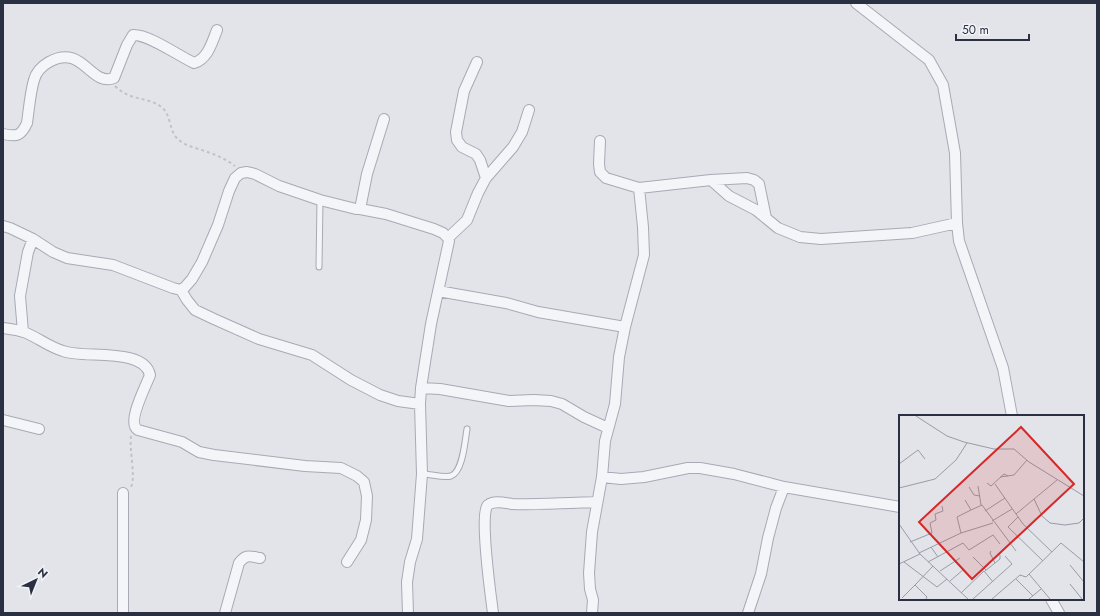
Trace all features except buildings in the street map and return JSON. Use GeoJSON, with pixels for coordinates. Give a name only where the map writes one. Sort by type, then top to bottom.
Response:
{"type":"FeatureCollection","features":[{"type":"Feature","properties":{"kind":"street"},"geometry":{"type":"LineString","coordinates":[[856,3],[929,60],[943,85],[955,153],[959,241],[1003,368],[1012,415]]}},
{"type":"Feature","properties":{"kind":"street"},"geometry":{"type":"LineString","coordinates":[[3,134],[13,136],[19,135],[24,128],[27,122],[34,79],[39,69],[54,59],[61,56],[73,57],[91,71],[102,78],[109,80],[114,78],[127,45],[133,35],[137,35],[152,41],[194,63],[202,59],[217,30]]}},
{"type":"Feature","properties":{"kind":"street"},"geometry":{"type":"LineString","coordinates":[[477,62],[464,91],[456,132],[457,140],[462,147],[476,154],[480,160],[486,178]]}},
{"type":"Feature","properties":{"kind":"street"},"geometry":{"type":"LineString","coordinates":[[448,238],[467,220],[486,178],[514,147],[522,132],[529,110]]}},
{"type":"Feature","properties":{"kind":"street"},"geometry":{"type":"LineString","coordinates":[[360,209],[367,174],[384,119]]}},
{"type":"Feature","properties":{"kind":"street"},"geometry":{"type":"LineString","coordinates":[[600,141],[600,172],[606,178],[639,188],[710,180],[747,178],[754,180],[758,184],[766,218]]}},
{"type":"Feature","properties":{"kind":"street"},"geometry":{"type":"LineString","coordinates":[[181,290],[192,279],[202,262],[218,225],[229,191],[235,178],[240,173],[247,172],[255,174],[279,186],[320,200],[356,209],[386,214],[434,229],[443,233],[448,238],[449,241],[431,324],[421,388],[422,474],[417,539],[410,562],[407,582],[408,613]]}},
{"type":"Feature","properties":{"kind":"street"},"geometry":{"type":"LineString","coordinates":[[710,180],[729,196],[756,210],[778,228],[800,237],[821,239],[912,233],[957,223]]}},
{"type":"Feature","properties":{"kind":"street"},"geometry":{"type":"LineString","coordinates":[[592,613],[593,600],[588,573],[592,532],[602,477],[605,440],[615,404],[619,357],[644,255],[639,188]]}},
{"type":"Feature","properties":{"kind":"street"},"geometry":{"type":"LineString","coordinates":[[3,226],[33,239],[53,252],[67,258],[113,265],[181,290],[196,310],[214,319],[259,340],[312,355],[351,380],[380,395],[398,402],[420,404]]}},
{"type":"Feature","properties":{"kind":"street"},"geometry":{"type":"LineString","coordinates":[[23,332],[20,296],[28,252],[33,239]]}},
{"type":"Feature","properties":{"kind":"street"},"geometry":{"type":"LineString","coordinates":[[438,291],[506,302],[538,312],[626,327]]}},
{"type":"Feature","properties":{"kind":"street"},"geometry":{"type":"LineString","coordinates":[[3,328],[23,332],[62,351],[78,354],[114,355],[136,360],[145,365],[149,370],[150,375],[134,416],[133,424],[135,428],[182,442],[199,452],[305,466],[341,468],[357,476],[364,482],[367,496],[366,520],[361,540],[348,562]]}},
{"type":"Feature","properties":{"kind":"street"},"geometry":{"type":"LineString","coordinates":[[421,388],[440,389],[509,401],[551,400],[562,404],[584,417],[608,428]]}},
{"type":"Feature","properties":{"kind":"street"},"geometry":{"type":"LineString","coordinates":[[3,420],[39,429]]}},
{"type":"Feature","properties":{"kind":"street"},"geometry":{"type":"LineString","coordinates":[[602,477],[621,479],[644,477],[688,468],[700,468],[734,474],[784,487],[899,507]]}},
{"type":"Feature","properties":{"kind":"street"},"geometry":{"type":"LineString","coordinates":[[748,613],[761,574],[776,508],[784,487]]}},
{"type":"Feature","properties":{"kind":"street"},"geometry":{"type":"LineString","coordinates":[[123,494],[123,613]]}},
{"type":"Feature","properties":{"kind":"street"},"geometry":{"type":"LineString","coordinates":[[493,613],[485,539],[485,508],[488,504],[493,502],[519,504],[597,502]]}},
{"type":"Feature","properties":{"kind":"street"},"geometry":{"type":"LineString","coordinates":[[225,613],[239,563],[243,557],[247,556],[260,558]]}},
{"type":"Feature","properties":{"kind":"street"},"geometry":{"type":"LineString","coordinates":[[1052,600],[1059,613]]}},
{"type":"Feature","properties":{"kind":"lane"},"geometry":{"type":"LineString","coordinates":[[319,267],[320,200]]}},
{"type":"Feature","properties":{"kind":"lane"},"geometry":{"type":"LineString","coordinates":[[422,474],[450,476],[455,474],[460,468],[467,429]]}},
{"type":"Feature","properties":{"kind":"path"},"geometry":{"type":"LineString","coordinates":[[109,80],[130,97],[162,106],[168,116],[174,134],[179,140],[227,160],[236,167],[240,173]]}},
{"type":"Feature","properties":{"kind":"path"},"geometry":{"type":"LineString","coordinates":[[123,494],[132,486],[133,480],[130,439],[132,430],[135,428]]}}]}
